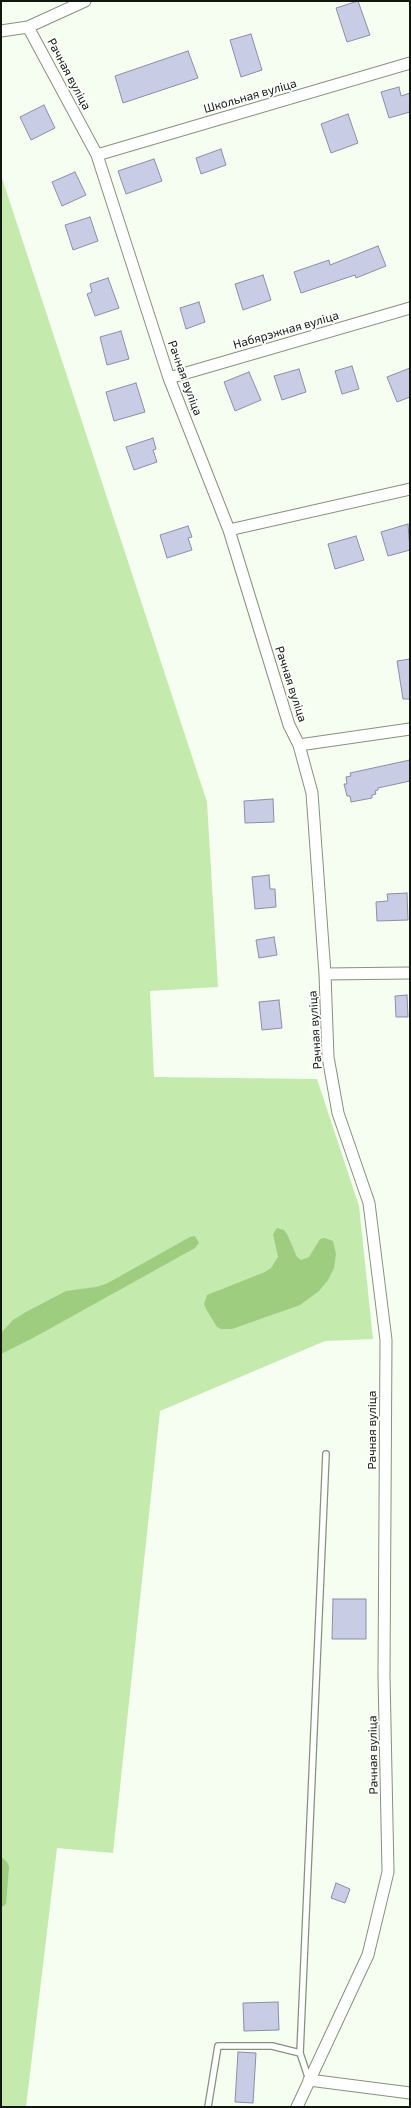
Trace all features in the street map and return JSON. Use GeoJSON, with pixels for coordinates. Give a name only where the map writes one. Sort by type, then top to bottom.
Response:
{"type":"FeatureCollection","features":[{"type":"Feature","properties":{"kind":"street"},"geometry":{"type":"LineString","coordinates":[[1,31],[28,27],[85,1]]}},
{"type":"Feature","properties":{"kind":"street","name":"Рачная вуліца"},"geometry":{"type":"LineString","coordinates":[[28,27],[97,155],[169,378],[229,530],[289,725],[299,745],[312,793],[328,1057],[338,1113],[369,1203],[386,1340],[384,1675],[388,1872],[368,1955],[297,2107]]}},
{"type":"Feature","properties":{"kind":"street","name":"Школьная вуліца"},"geometry":{"type":"LineString","coordinates":[[97,155],[410,63]]}},
{"type":"Feature","properties":{"kind":"street","name":"Набярэжная вуліца"},"geometry":{"type":"LineString","coordinates":[[169,378],[410,308]]}},
{"type":"Feature","properties":{"kind":"street"},"geometry":{"type":"LineString","coordinates":[[229,530],[410,489]]}},
{"type":"Feature","properties":{"kind":"street"},"geometry":{"type":"LineString","coordinates":[[299,745],[410,729]]}},
{"type":"Feature","properties":{"kind":"street"},"geometry":{"type":"LineString","coordinates":[[324,974],[410,973]]}},
{"type":"Feature","properties":{"kind":"street"},"geometry":{"type":"LineString","coordinates":[[309,2080],[410,2093]]}},
{"type":"Feature","properties":{"kind":"lane"},"geometry":{"type":"LineString","coordinates":[[309,2080],[300,2053],[326,1454]]}},
{"type":"Feature","properties":{"kind":"lane"},"geometry":{"type":"LineString","coordinates":[[208,2107],[218,2046],[272,2046],[300,2053]]}},
{"type":"Feature","properties":{"kind":"shaded area"},"geometry":{"type":"Polygon","coordinates":[[[1,175],[207,802],[218,987],[150,991],[154,1077],[317,1079],[359,1206],[373,1339],[325,1341],[160,1411],[113,1853],[57,1848],[26,2107],[1,2107],[1,175]]]}},
{"type":"Feature","properties":{"kind":"shaded area"},"geometry":{"type":"Polygon","coordinates":[[[277,1228],[284,1230],[287,1234],[297,1257],[301,1260],[309,1257],[320,1239],[325,1238],[333,1241],[336,1254],[334,1268],[328,1280],[319,1291],[300,1305],[232,1329],[221,1329],[217,1327],[204,1304],[207,1295],[265,1272],[271,1268],[278,1257],[273,1234],[277,1228]]]}},
{"type":"Feature","properties":{"kind":"shaded area"},"geometry":{"type":"Polygon","coordinates":[[[195,1236],[199,1243],[195,1248],[33,1338],[1,1354],[1,1333],[13,1320],[26,1312],[66,1291],[96,1287],[106,1284],[190,1237],[195,1236]]]}},
{"type":"Feature","properties":{"kind":"shaded area"},"geometry":{"type":"Polygon","coordinates":[[[1,1857],[7,1862],[9,1867],[6,1904],[1,1908],[1,1857]]]}},
{"type":"Feature","properties":{"kind":"building"},"geometry":{"type":"Polygon","coordinates":[[[358,1],[370,35],[347,42],[336,8],[358,1]]]}},
{"type":"Feature","properties":{"kind":"building"},"geometry":{"type":"Polygon","coordinates":[[[251,34],[262,70],[241,77],[230,40],[251,34]]]}},
{"type":"Feature","properties":{"kind":"building"},"geometry":{"type":"Polygon","coordinates":[[[188,51],[198,78],[123,103],[115,76],[188,51]]]}},
{"type":"Feature","properties":{"kind":"building"},"geometry":{"type":"Polygon","coordinates":[[[399,87],[401,96],[410,93],[410,112],[389,118],[381,92],[399,87]]]}},
{"type":"Feature","properties":{"kind":"building"},"geometry":{"type":"Polygon","coordinates":[[[44,105],[55,128],[31,140],[20,117],[44,105]]]}},
{"type":"Feature","properties":{"kind":"building"},"geometry":{"type":"Polygon","coordinates":[[[348,114],[358,143],[331,153],[321,124],[348,114]]]}},
{"type":"Feature","properties":{"kind":"building"},"geometry":{"type":"Polygon","coordinates":[[[221,149],[226,165],[201,174],[196,158],[221,149]]]}},
{"type":"Feature","properties":{"kind":"building"},"geometry":{"type":"Polygon","coordinates":[[[154,159],[162,181],[126,194],[118,171],[154,159]]]}},
{"type":"Feature","properties":{"kind":"building"},"geometry":{"type":"Polygon","coordinates":[[[75,172],[86,195],[62,206],[52,182],[75,172]]]}},
{"type":"Feature","properties":{"kind":"building"},"geometry":{"type":"Polygon","coordinates":[[[90,217],[98,241],[73,250],[65,225],[90,217]]]}},
{"type":"Feature","properties":{"kind":"building"},"geometry":{"type":"Polygon","coordinates":[[[378,246],[386,266],[356,278],[355,275],[301,293],[294,272],[329,260],[330,265],[378,246]]]}},
{"type":"Feature","properties":{"kind":"building"},"geometry":{"type":"Polygon","coordinates":[[[263,275],[271,300],[243,310],[235,284],[263,275]]]}},
{"type":"Feature","properties":{"kind":"building"},"geometry":{"type":"Polygon","coordinates":[[[108,278],[119,308],[95,316],[87,294],[92,292],[90,284],[108,278]]]}},
{"type":"Feature","properties":{"kind":"building"},"geometry":{"type":"Polygon","coordinates":[[[199,302],[205,322],[186,329],[180,308],[199,302]]]}},
{"type":"Feature","properties":{"kind":"building"},"geometry":{"type":"Polygon","coordinates":[[[121,331],[129,359],[107,365],[100,337],[121,331]]]}},
{"type":"Feature","properties":{"kind":"building"},"geometry":{"type":"Polygon","coordinates":[[[352,366],[359,389],[342,394],[335,371],[352,366]]]}},
{"type":"Feature","properties":{"kind":"building"},"geometry":{"type":"Polygon","coordinates":[[[410,368],[410,397],[397,402],[387,377],[410,368]]]}},
{"type":"Feature","properties":{"kind":"building"},"geometry":{"type":"Polygon","coordinates":[[[299,369],[306,392],[282,400],[274,376],[299,369]]]}},
{"type":"Feature","properties":{"kind":"building"},"geometry":{"type":"Polygon","coordinates":[[[249,372],[261,400],[235,411],[224,382],[249,372]]]}},
{"type":"Feature","properties":{"kind":"building"},"geometry":{"type":"Polygon","coordinates":[[[136,383],[145,412],[114,421],[106,392],[136,383]]]}},
{"type":"Feature","properties":{"kind":"building"},"geometry":{"type":"Polygon","coordinates":[[[153,438],[156,449],[153,450],[157,462],[134,470],[126,447],[153,438]]]}},
{"type":"Feature","properties":{"kind":"building"},"geometry":{"type":"Polygon","coordinates":[[[408,524],[410,550],[388,556],[381,532],[408,524]]]}},
{"type":"Feature","properties":{"kind":"building"},"geometry":{"type":"Polygon","coordinates":[[[188,526],[192,537],[188,538],[192,550],[167,558],[160,535],[188,526]]]}},
{"type":"Feature","properties":{"kind":"building"},"geometry":{"type":"Polygon","coordinates":[[[356,536],[364,560],[335,569],[328,544],[356,536]]]}},
{"type":"Feature","properties":{"kind":"building"},"geometry":{"type":"Polygon","coordinates":[[[410,659],[410,699],[403,699],[397,661],[410,659]]]}},
{"type":"Feature","properties":{"kind":"building"},"geometry":{"type":"Polygon","coordinates":[[[410,760],[410,781],[378,788],[378,790],[375,791],[376,794],[372,795],[372,798],[351,802],[350,796],[347,796],[344,784],[347,784],[346,777],[351,776],[350,773],[410,760]]]}},
{"type":"Feature","properties":{"kind":"building"},"geometry":{"type":"Polygon","coordinates":[[[273,799],[274,822],[245,823],[244,801],[273,799]]]}},
{"type":"Feature","properties":{"kind":"building"},"geometry":{"type":"Polygon","coordinates":[[[269,875],[270,889],[275,889],[276,907],[255,909],[252,877],[269,875]]]}},
{"type":"Feature","properties":{"kind":"building"},"geometry":{"type":"Polygon","coordinates":[[[407,893],[408,920],[377,921],[376,902],[388,901],[387,894],[407,893]]]}},
{"type":"Feature","properties":{"kind":"building"},"geometry":{"type":"Polygon","coordinates":[[[274,937],[277,955],[259,958],[256,940],[274,937]]]}},
{"type":"Feature","properties":{"kind":"building"},"geometry":{"type":"Polygon","coordinates":[[[407,995],[408,1017],[396,1017],[395,996],[407,995]]]}},
{"type":"Feature","properties":{"kind":"building"},"geometry":{"type":"Polygon","coordinates":[[[279,1000],[282,1028],[262,1030],[259,1002],[279,1000]]]}},
{"type":"Feature","properties":{"kind":"building"},"geometry":{"type":"Polygon","coordinates":[[[333,1599],[366,1599],[366,1639],[332,1639],[333,1599]]]}},
{"type":"Feature","properties":{"kind":"building"},"geometry":{"type":"Polygon","coordinates":[[[336,1883],[350,1889],[345,1903],[331,1898],[336,1883]]]}},
{"type":"Feature","properties":{"kind":"building"},"geometry":{"type":"Polygon","coordinates":[[[278,2002],[279,2030],[244,2031],[243,2003],[278,2002]]]}},
{"type":"Feature","properties":{"kind":"building"},"geometry":{"type":"Polygon","coordinates":[[[238,2052],[256,2053],[253,2103],[235,2102],[238,2052]]]}}]}
